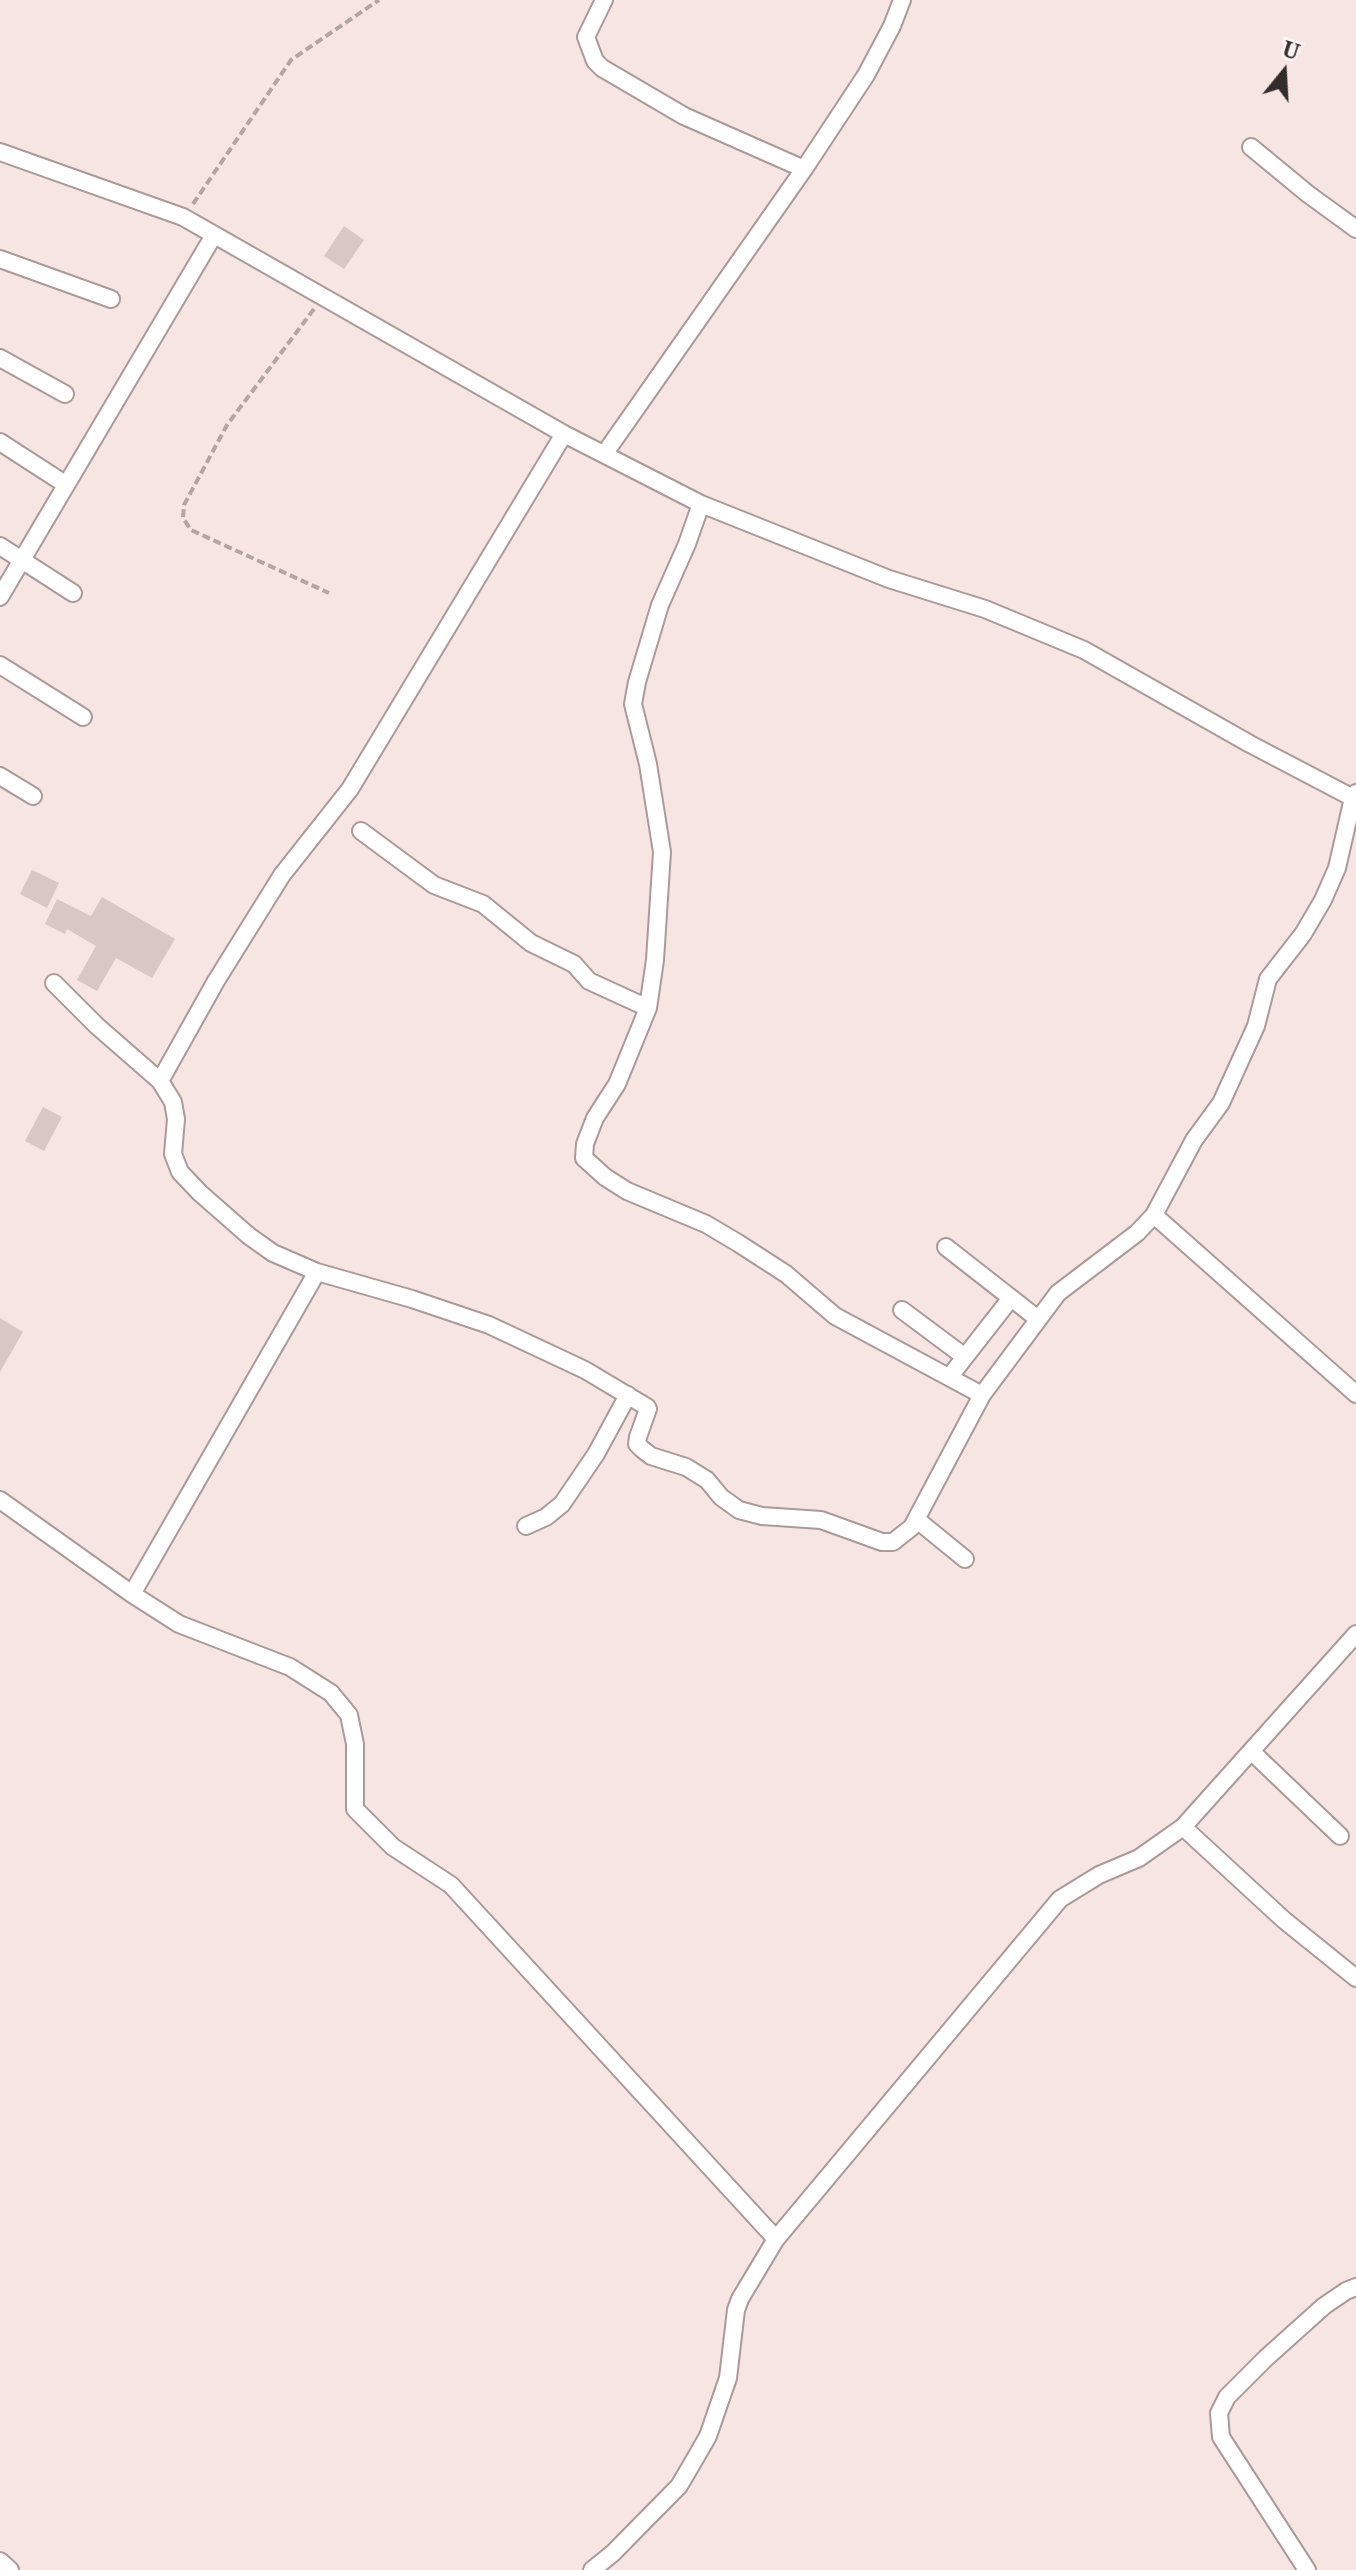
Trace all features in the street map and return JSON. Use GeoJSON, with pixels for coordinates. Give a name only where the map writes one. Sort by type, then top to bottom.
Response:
{"type":"FeatureCollection","features":[{"type":"Feature","properties":{"kind":"street"},"geometry":{"type":"LineString","coordinates":[[604,0],[586,37],[595,61],[602,68],[684,116],[804,169]]}},
{"type":"Feature","properties":{"kind":"street"},"geometry":{"type":"LineString","coordinates":[[605,453],[866,75],[902,0]]}},
{"type":"Feature","properties":{"kind":"street"},"geometry":{"type":"LineString","coordinates":[[1251,147],[1356,229]]}},
{"type":"Feature","properties":{"kind":"street"},"geometry":{"type":"LineString","coordinates":[[0,152],[183,217],[564,434],[701,504],[889,579],[985,609],[1084,650],[1250,744],[1354,796],[1337,868],[1323,900],[1303,934],[1268,979],[1256,1026],[1221,1103],[1194,1140],[1154,1215],[1137,1233],[1058,1293],[982,1395],[916,1519],[905,1535],[893,1542],[882,1542],[828,1521],[794,1516],[762,1516],[739,1510],[721,1497],[707,1480],[686,1467],[651,1456],[642,1449],[637,1444],[638,1437],[648,1409],[585,1370],[489,1325],[317,1272],[273,1253],[249,1236],[180,1172],[173,1154],[176,1119],[173,1102],[160,1081],[54,983]]}},
{"type":"Feature","properties":{"kind":"street"},"geometry":{"type":"LineString","coordinates":[[0,597],[214,235]]}},
{"type":"Feature","properties":{"kind":"street"},"geometry":{"type":"LineString","coordinates":[[0,259],[111,299]]}},
{"type":"Feature","properties":{"kind":"street"},"geometry":{"type":"LineString","coordinates":[[0,358],[65,394]]}},
{"type":"Feature","properties":{"kind":"street"},"geometry":{"type":"LineString","coordinates":[[160,1081],[216,981],[282,875],[350,789],[564,434]]}},
{"type":"Feature","properties":{"kind":"street"},"geometry":{"type":"LineString","coordinates":[[0,442],[65,484]]}},
{"type":"Feature","properties":{"kind":"street"},"geometry":{"type":"LineString","coordinates":[[701,504],[660,605],[633,704],[648,764],[662,852],[655,960],[648,1008],[617,1084],[595,1118],[585,1144],[584,1158],[627,1191],[706,1224],[738,1243],[786,1274],[835,1316],[982,1395]]}},
{"type":"Feature","properties":{"kind":"street"},"geometry":{"type":"LineString","coordinates":[[0,546],[73,593]]}},
{"type":"Feature","properties":{"kind":"street"},"geometry":{"type":"LineString","coordinates":[[0,665],[83,717]]}},
{"type":"Feature","properties":{"kind":"street"},"geometry":{"type":"LineString","coordinates":[[0,776],[33,796]]}},
{"type":"Feature","properties":{"kind":"street"},"geometry":{"type":"LineString","coordinates":[[361,831],[434,885],[483,904],[531,943],[574,964],[589,981],[648,1008]]}},
{"type":"Feature","properties":{"kind":"street"},"geometry":{"type":"LineString","coordinates":[[1154,1215],[1356,1394]]}},
{"type":"Feature","properties":{"kind":"street"},"geometry":{"type":"LineString","coordinates":[[946,1247],[1038,1319]]}},
{"type":"Feature","properties":{"kind":"street"},"geometry":{"type":"LineString","coordinates":[[132,1594],[317,1272]]}},
{"type":"Feature","properties":{"kind":"street"},"geometry":{"type":"LineString","coordinates":[[954,1371],[1011,1298]]}},
{"type":"Feature","properties":{"kind":"street"},"geometry":{"type":"LineString","coordinates":[[902,1310],[965,1357]]}},
{"type":"Feature","properties":{"kind":"street"},"geometry":{"type":"LineString","coordinates":[[526,1526],[546,1517],[562,1504],[600,1447],[628,1395]]}},
{"type":"Feature","properties":{"kind":"street"},"geometry":{"type":"LineString","coordinates":[[0,1500],[179,1624],[290,1667],[331,1693],[349,1715],[355,1744],[355,1809],[393,1847],[451,1885],[776,2239]]}},
{"type":"Feature","properties":{"kind":"street"},"geometry":{"type":"LineString","coordinates":[[916,1519],[965,1559]]}},
{"type":"Feature","properties":{"kind":"street"},"geometry":{"type":"LineString","coordinates":[[592,2570],[679,2486],[708,2436],[728,2378],[736,2310],[776,2239],[1060,1899],[1099,1875],[1139,1858],[1183,1827],[1356,1634]]}},
{"type":"Feature","properties":{"kind":"street"},"geometry":{"type":"LineString","coordinates":[[1251,1751],[1340,1836]]}},
{"type":"Feature","properties":{"kind":"street"},"geometry":{"type":"LineString","coordinates":[[1183,1827],[1284,1920],[1356,1978]]}},
{"type":"Feature","properties":{"kind":"street"},"geometry":{"type":"LineString","coordinates":[[1307,2570],[1221,2437],[1219,2413],[1227,2397],[1266,2358],[1324,2306],[1356,2287]]}},
{"type":"Feature","properties":{"kind":"street"},"geometry":{"type":"LineString","coordinates":[[0,2561],[10,2570]]}},
{"type":"Feature","properties":{"kind":"path"},"geometry":{"type":"LineString","coordinates":[[183,217],[291,60],[379,0]]}},
{"type":"Feature","properties":{"kind":"path"},"geometry":{"type":"LineString","coordinates":[[323,297],[227,425],[184,505],[183,518],[191,530],[329,593]]}},
{"type":"Feature","properties":{"kind":"building"},"geometry":{"type":"Polygon","coordinates":[[[344,226],[364,240],[344,269],[324,256],[344,226]]]}},
{"type":"Feature","properties":{"kind":"building"},"geometry":{"type":"Polygon","coordinates":[[[32,870],[59,883],[47,908],[20,894],[32,870]]]}},
{"type":"Feature","properties":{"kind":"building"},"geometry":{"type":"Polygon","coordinates":[[[102,897],[175,939],[152,978],[116,958],[97,991],[77,980],[96,946],[67,929],[65,934],[45,924],[57,899],[91,916],[102,897]]]}},
{"type":"Feature","properties":{"kind":"building"},"geometry":{"type":"Polygon","coordinates":[[[43,1107],[62,1117],[44,1151],[25,1141],[43,1107]]]}},
{"type":"Feature","properties":{"kind":"building"},"geometry":{"type":"Polygon","coordinates":[[[0,1318],[23,1332],[0,1372],[0,1318]]]}}]}
